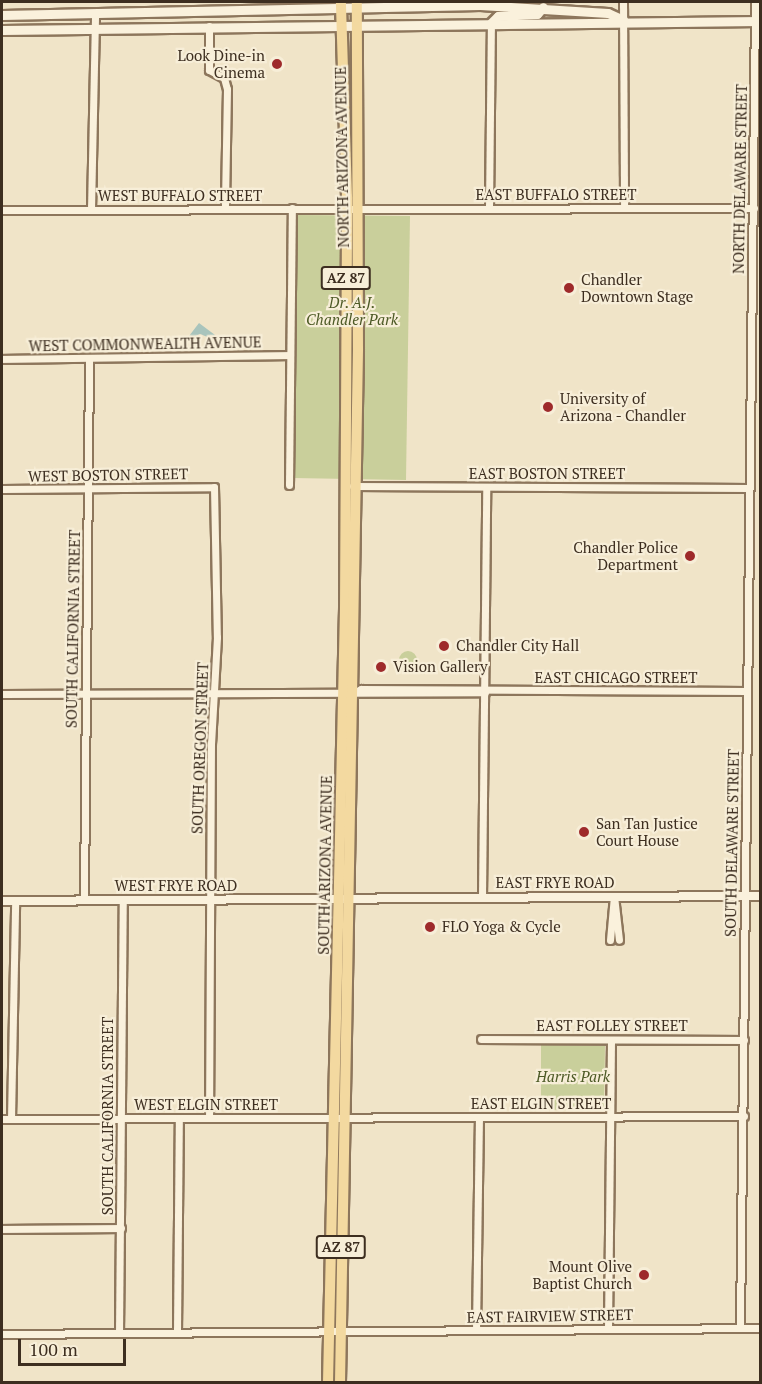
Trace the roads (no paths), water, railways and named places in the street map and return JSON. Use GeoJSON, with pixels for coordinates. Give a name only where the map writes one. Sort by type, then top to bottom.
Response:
{"type":"FeatureCollection","features":[{"type":"Feature","properties":{"kind":"main road"},"geometry":{"type":"LineString","coordinates":[[2,15],[341,4],[481,3],[608,13],[623,20]]}},
{"type":"Feature","properties":{"kind":"main road","name":"NORTH ARIZONA AVENUE"},"geometry":{"type":"LineString","coordinates":[[341,4],[347,208],[345,348]]}},
{"type":"Feature","properties":{"kind":"main road","name":"NORTH ARIZONA AVENUE"},"geometry":{"type":"LineString","coordinates":[[357,4],[358,348]]}},
{"type":"Feature","properties":{"kind":"main road"},"geometry":{"type":"LineString","coordinates":[[491,23],[498,16],[537,14],[543,7]]}},
{"type":"Feature","properties":{"kind":"main road"},"geometry":{"type":"LineString","coordinates":[[2,30],[491,23],[608,26],[623,20],[758,21]]}},
{"type":"Feature","properties":{"kind":"main road","name":"SOUTH ARIZONA AVENUE"},"geometry":{"type":"LineString","coordinates":[[345,348],[350,486]]}},
{"type":"Feature","properties":{"kind":"main road","name":"SOUTH ARIZONA AVENUE"},"geometry":{"type":"LineString","coordinates":[[328,1383],[328,1331],[345,898],[345,694],[350,486],[358,348]]}},
{"type":"Feature","properties":{"kind":"main road","name":"SOUTH ARIZONA AVENUE"},"geometry":{"type":"LineString","coordinates":[[338,1118],[340,1383]]}},
{"type":"Feature","properties":{"kind":"street"},"geometry":{"type":"LineString","coordinates":[[622,2],[624,208]]}},
{"type":"Feature","properties":{"kind":"street","name":"NORTH DELAWARE STREET"},"geometry":{"type":"LineString","coordinates":[[751,357],[758,21],[756,2]]}},
{"type":"Feature","properties":{"kind":"street"},"geometry":{"type":"LineString","coordinates":[[91,209],[94,13]]}},
{"type":"Feature","properties":{"kind":"street"},"geometry":{"type":"LineString","coordinates":[[489,208],[491,23]]}},
{"type":"Feature","properties":{"kind":"street"},"geometry":{"type":"LineString","coordinates":[[209,26],[209,70],[224,78],[227,88],[225,209]]}},
{"type":"Feature","properties":{"kind":"street","name":"EAST BUFFALO STREET"},"geometry":{"type":"LineString","coordinates":[[359,206],[754,208]]}},
{"type":"Feature","properties":{"kind":"street","name":"WEST BUFFALO STREET"},"geometry":{"type":"LineString","coordinates":[[2,210],[347,208],[359,206]]}},
{"type":"Feature","properties":{"kind":"street"},"geometry":{"type":"LineString","coordinates":[[289,486],[292,208]]}},
{"type":"Feature","properties":{"kind":"street","name":"WEST COMMONWEALTH AVENUE"},"geometry":{"type":"LineString","coordinates":[[2,359],[290,355]]}},
{"type":"Feature","properties":{"kind":"street"},"geometry":{"type":"LineString","coordinates":[[751,357],[760,357]]}},
{"type":"Feature","properties":{"kind":"street","name":"SOUTH DELAWARE STREET"},"geometry":{"type":"LineString","coordinates":[[740,1328],[751,357]]}},
{"type":"Feature","properties":{"kind":"street","name":"SOUTH CALIFORNIA STREET"},"geometry":{"type":"LineString","coordinates":[[84,900],[89,358]]}},
{"type":"Feature","properties":{"kind":"street","name":"EAST BOSTON STREET"},"geometry":{"type":"LineString","coordinates":[[350,486],[749,488]]}},
{"type":"Feature","properties":{"kind":"street","name":"WEST BOSTON STREET"},"geometry":{"type":"LineString","coordinates":[[2,489],[214,487]]}},
{"type":"Feature","properties":{"kind":"street","name":"SOUTH OREGON STREET"},"geometry":{"type":"LineString","coordinates":[[209,1118],[210,899],[216,694],[214,487]]}},
{"type":"Feature","properties":{"kind":"street"},"geometry":{"type":"LineString","coordinates":[[482,896],[486,487]]}},
{"type":"Feature","properties":{"kind":"street","name":"EAST CHICAGO STREET"},"geometry":{"type":"LineString","coordinates":[[2,694],[747,691]]}},
{"type":"Feature","properties":{"kind":"street"},"geometry":{"type":"LineString","coordinates":[[610,940],[614,896]]}},
{"type":"Feature","properties":{"kind":"street"},"geometry":{"type":"LineString","coordinates":[[614,896],[619,940]]}},
{"type":"Feature","properties":{"kind":"street","name":"EAST FRYE ROAD"},"geometry":{"type":"LineString","coordinates":[[345,898],[760,896]]}},
{"type":"Feature","properties":{"kind":"street","name":"WEST FRYE ROAD"},"geometry":{"type":"LineString","coordinates":[[2,901],[345,898]]}},
{"type":"Feature","properties":{"kind":"street","name":"SOUTH CALIFORNIA STREET"},"geometry":{"type":"LineString","coordinates":[[119,1333],[123,900]]}},
{"type":"Feature","properties":{"kind":"street"},"geometry":{"type":"LineString","coordinates":[[11,1119],[15,901]]}},
{"type":"Feature","properties":{"kind":"street","name":"EAST FOLLEY STREET"},"geometry":{"type":"LineString","coordinates":[[481,1039],[744,1040]]}},
{"type":"Feature","properties":{"kind":"street"},"geometry":{"type":"LineString","coordinates":[[608,1329],[611,1040]]}},
{"type":"Feature","properties":{"kind":"street","name":"EAST ELGIN STREET"},"geometry":{"type":"LineString","coordinates":[[338,1118],[744,1116]]}},
{"type":"Feature","properties":{"kind":"street"},"geometry":{"type":"LineString","coordinates":[[177,1332],[179,1118]]}},
{"type":"Feature","properties":{"kind":"street","name":"WEST ELGIN STREET"},"geometry":{"type":"LineString","coordinates":[[2,1119],[338,1118]]}},
{"type":"Feature","properties":{"kind":"street"},"geometry":{"type":"LineString","coordinates":[[476,1330],[479,1118]]}},
{"type":"Feature","properties":{"kind":"street"},"geometry":{"type":"LineString","coordinates":[[2,1229],[121,1228]]}},
{"type":"Feature","properties":{"kind":"street","name":"EAST FAIRVIEW STREET"},"geometry":{"type":"LineString","coordinates":[[2,1334],[760,1328]]}},
{"type":"Feature","properties":{"kind":"water"},"geometry":{"type":"Polygon","coordinates":[[[199,323],[215,335],[215,340],[200,334],[186,340],[199,323]]]}},
{"type":"Feature","properties":{"kind":"place","name":"Look Dine-in Cinema"},"geometry":{"type":"Point","coordinates":[277,64]}},
{"type":"Feature","properties":{"kind":"place","name":"Chandler Downtown Stage"},"geometry":{"type":"Point","coordinates":[569,288]}},
{"type":"Feature","properties":{"kind":"place","name":"University of Arizona - Chandler"},"geometry":{"type":"Point","coordinates":[548,407]}},
{"type":"Feature","properties":{"kind":"place","name":"Chandler Police Department"},"geometry":{"type":"Point","coordinates":[690,556]}},
{"type":"Feature","properties":{"kind":"place","name":"Chandler City Hall"},"geometry":{"type":"Point","coordinates":[444,646]}},
{"type":"Feature","properties":{"kind":"place","name":"Vision Gallery"},"geometry":{"type":"Point","coordinates":[381,667]}},
{"type":"Feature","properties":{"kind":"place","name":"San Tan Justice Court House"},"geometry":{"type":"Point","coordinates":[584,832]}},
{"type":"Feature","properties":{"kind":"place","name":"FLO Yoga & Cycle"},"geometry":{"type":"Point","coordinates":[430,927]}},
{"type":"Feature","properties":{"kind":"place","name":"Mount Olive Baptist Church"},"geometry":{"type":"Point","coordinates":[644,1275]}},
{"type":"Feature","properties":{"kind":"park label","name":"Dr. A.J. Chandler Park"},"geometry":{"type":"Point","coordinates":[352,310]}},
{"type":"Feature","properties":{"kind":"park label","name":"Harris Park"},"geometry":{"type":"Point","coordinates":[573,1077]}}]}
